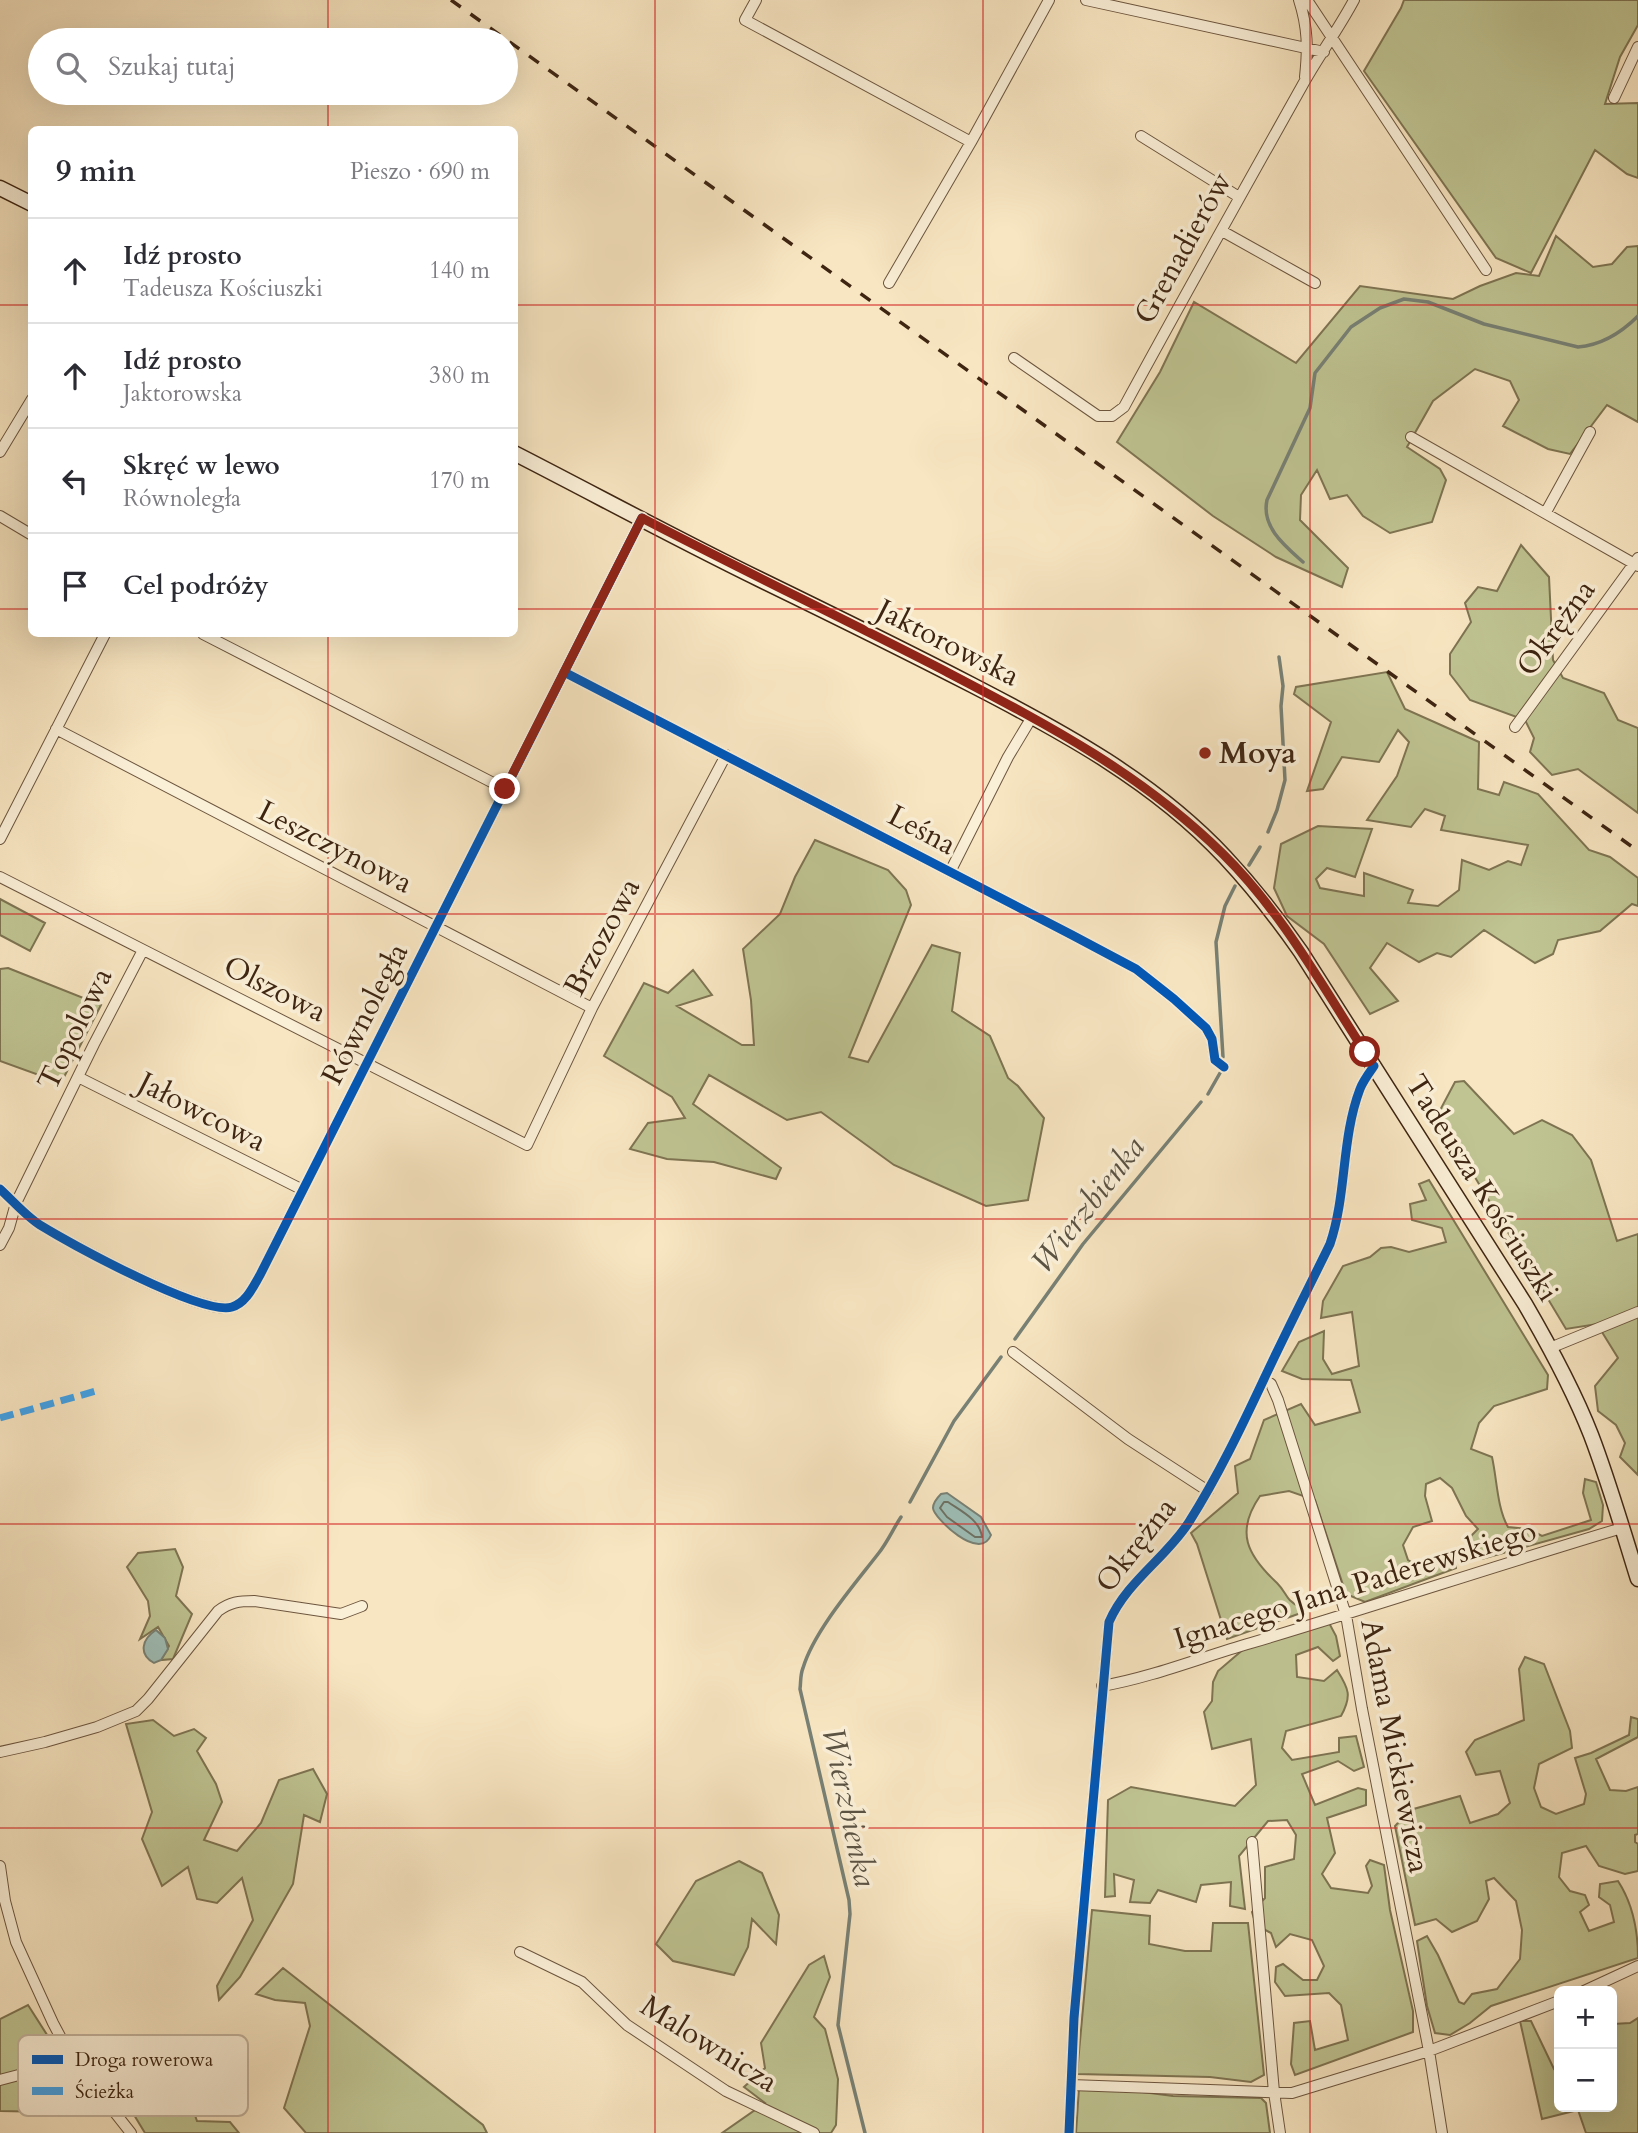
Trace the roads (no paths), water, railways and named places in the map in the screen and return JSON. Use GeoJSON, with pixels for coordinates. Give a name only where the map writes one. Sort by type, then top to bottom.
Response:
{"type":"FeatureCollection","features":[{"type":"Feature","properties":{"kind":"main road"},"geometry":{"type":"LineString","coordinates":[[0,188],[28,202]]}},
{"type":"Feature","properties":{"kind":"main road","name":"Jaktorowska"},"geometry":{"type":"LineString","coordinates":[[518,455],[1032,717],[1137,781],[1224,855]]}},
{"type":"Feature","properties":{"kind":"main road","name":"Tadeusza Kościuszki"},"geometry":{"type":"LineString","coordinates":[[1224,855],[1278,919],[1525,1304],[1573,1393],[1591,1436],[1638,1579]]}},
{"type":"Feature","properties":{"kind":"street"},"geometry":{"type":"LineString","coordinates":[[756,0],[745,20],[971,142]]}},
{"type":"Feature","properties":{"kind":"street"},"geometry":{"type":"LineString","coordinates":[[889,283],[1049,0]]}},
{"type":"Feature","properties":{"kind":"street"},"geometry":{"type":"LineString","coordinates":[[1086,0],[1324,52]]}},
{"type":"Feature","properties":{"kind":"street"},"geometry":{"type":"LineString","coordinates":[[1299,0],[1308,48],[1304,82]]}},
{"type":"Feature","properties":{"kind":"street"},"geometry":{"type":"LineString","coordinates":[[1307,0],[1486,270]]}},
{"type":"Feature","properties":{"kind":"street","name":"Grenadierów"},"geometry":{"type":"LineString","coordinates":[[1014,358],[1098,416],[1112,416],[1124,407],[1239,197],[1354,0]]}},
{"type":"Feature","properties":{"kind":"street"},"geometry":{"type":"LineString","coordinates":[[1615,98],[1638,47]]}},
{"type":"Feature","properties":{"kind":"street"},"geometry":{"type":"LineString","coordinates":[[1141,136],[1239,197]]}},
{"type":"Feature","properties":{"kind":"street"},"geometry":{"type":"LineString","coordinates":[[1222,231],[1315,283]]}},
{"type":"Feature","properties":{"kind":"street"},"geometry":{"type":"LineString","coordinates":[[0,452],[28,406]]}},
{"type":"Feature","properties":{"kind":"street"},"geometry":{"type":"LineString","coordinates":[[1546,512],[1590,432]]}},
{"type":"Feature","properties":{"kind":"street"},"geometry":{"type":"LineString","coordinates":[[1411,437],[1636,562]]}},
{"type":"Feature","properties":{"kind":"street"},"geometry":{"type":"LineString","coordinates":[[0,516],[28,533]]}},
{"type":"Feature","properties":{"kind":"street","name":"Równoległa"},"geometry":{"type":"LineString","coordinates":[[0,1189],[38,1224],[117,1268],[190,1300],[217,1308],[231,1307],[242,1302],[260,1275],[642,518]]}},
{"type":"Feature","properties":{"kind":"street","name":"Okrężna"},"geometry":{"type":"LineString","coordinates":[[1515,727],[1636,562]]}},
{"type":"Feature","properties":{"kind":"street"},"geometry":{"type":"LineString","coordinates":[[0,839],[103,637]]}},
{"type":"Feature","properties":{"kind":"street"},"geometry":{"type":"LineString","coordinates":[[209,637],[505,789]]}},
{"type":"Feature","properties":{"kind":"street","name":"Leśna"},"geometry":{"type":"LineString","coordinates":[[564,672],[1136,970],[1206,1028],[1212,1039],[1215,1060],[1224,1066]]}},
{"type":"Feature","properties":{"kind":"street"},"geometry":{"type":"LineString","coordinates":[[950,872],[1008,757],[1032,717]]}},
{"type":"Feature","properties":{"kind":"street","name":"Leszczynowa"},"geometry":{"type":"LineString","coordinates":[[56,729],[592,1008]]}},
{"type":"Feature","properties":{"kind":"street","name":"Brzozowa"},"geometry":{"type":"LineString","coordinates":[[527,1145],[592,1008],[726,755]]}},
{"type":"Feature","properties":{"kind":"street","name":"Olszowa"},"geometry":{"type":"LineString","coordinates":[[0,877],[527,1145]]}},
{"type":"Feature","properties":{"kind":"street","name":"Topolowa"},"geometry":{"type":"LineString","coordinates":[[0,1245],[16,1203],[142,950]]}},
{"type":"Feature","properties":{"kind":"street","name":"Okrężna"},"geometry":{"type":"LineString","coordinates":[[1069,2133],[1075,2004],[1109,1622],[1114,1609],[1140,1577],[1179,1536],[1208,1491],[1245,1422],[1330,1244],[1337,1223],[1350,1128],[1361,1086],[1374,1066]]}},
{"type":"Feature","properties":{"kind":"street","name":"Jałowcowa"},"geometry":{"type":"LineString","coordinates":[[78,1077],[303,1190]]}},
{"type":"Feature","properties":{"kind":"street"},"geometry":{"type":"LineString","coordinates":[[1550,1348],[1638,1312]]}},
{"type":"Feature","properties":{"kind":"street"},"geometry":{"type":"LineString","coordinates":[[1013,1352],[1128,1439],[1208,1491]]}},
{"type":"Feature","properties":{"kind":"street","name":"Adama Mickiewicza"},"geometry":{"type":"LineString","coordinates":[[1264,1379],[1271,1384],[1278,1399],[1346,1615],[1443,2133]]}},
{"type":"Feature","properties":{"kind":"street","name":"Ignacego Jana Paderewskiego"},"geometry":{"type":"LineString","coordinates":[[1102,1686],[1346,1615],[1484,1569],[1622,1528]]}},
{"type":"Feature","properties":{"kind":"street"},"geometry":{"type":"LineString","coordinates":[[0,1752],[97,1727],[136,1711],[218,1611],[233,1602],[254,1601],[341,1614],[362,1606]]}},
{"type":"Feature","properties":{"kind":"street"},"geometry":{"type":"LineString","coordinates":[[1252,1842],[1280,2133]]}},
{"type":"Feature","properties":{"kind":"street"},"geometry":{"type":"LineString","coordinates":[[0,1866],[5,1901],[16,1942],[59,2035]]}},
{"type":"Feature","properties":{"kind":"street","name":"Malownicza"},"geometry":{"type":"LineString","coordinates":[[520,1952],[578,1979],[628,2025],[726,2091],[814,2133]]}},
{"type":"Feature","properties":{"kind":"street"},"geometry":{"type":"LineString","coordinates":[[1595,1986],[1638,1966]]}},
{"type":"Feature","properties":{"kind":"street"},"geometry":{"type":"LineString","coordinates":[[1071,2085],[1292,2093],[1429,2051],[1554,2003]]}},
{"type":"Feature","properties":{"kind":"street"},"geometry":{"type":"LineString","coordinates":[[0,2080],[18,2075]]}},
{"type":"Feature","properties":{"kind":"street"},"geometry":{"type":"LineString","coordinates":[[118,2116],[131,2133]]}},
{"type":"Feature","properties":{"kind":"water"},"geometry":{"type":"Polygon","coordinates":[[[947,1493],[981,1517],[991,1535],[985,1542],[977,1544],[968,1541],[948,1528],[935,1513],[933,1506],[936,1500],[941,1494],[947,1493]]]}},
{"type":"Feature","properties":{"kind":"water"},"geometry":{"type":"Polygon","coordinates":[[[156,1630],[165,1638],[168,1649],[161,1660],[154,1663],[146,1655],[144,1646],[156,1630]]]}},
{"type":"Feature","properties":{"kind":"waterway","name":"Wierzbienka"},"geometry":{"type":"LineString","coordinates":[[1303,562],[1271,527],[1266,510],[1267,500],[1310,408],[1315,373],[1351,327],[1380,308],[1404,299],[1428,302],[1484,324],[1578,347],[1611,337],[1638,316]]}},
{"type":"Feature","properties":{"kind":"waterway","name":"Wierzbienka"},"geometry":{"type":"LineString","coordinates":[[1268,832],[1285,780],[1281,706],[1283,686],[1279,657]]}},
{"type":"Feature","properties":{"kind":"waterway","name":"Wierzbienka"},"geometry":{"type":"LineString","coordinates":[[1249,865],[1260,847]]}},
{"type":"Feature","properties":{"kind":"waterway","name":"Wierzbienka"},"geometry":{"type":"LineString","coordinates":[[1223,1057],[1216,942],[1225,906],[1235,886]]}},
{"type":"Feature","properties":{"kind":"waterway","name":"Wierzbienka"},"geometry":{"type":"LineString","coordinates":[[1208,1094],[1220,1073]]}},
{"type":"Feature","properties":{"kind":"waterway","name":"Wierzbienka"},"geometry":{"type":"LineString","coordinates":[[1015,1339],[1083,1244],[1201,1102]]}},
{"type":"Feature","properties":{"kind":"waterway","name":"Wierzbienka"},"geometry":{"type":"LineString","coordinates":[[910,1502],[954,1421],[1001,1357]]}},
{"type":"Feature","properties":{"kind":"waterway","name":"Wierzbienka"},"geometry":{"type":"LineString","coordinates":[[865,2133],[838,2025],[850,1914],[849,1900],[800,1689],[802,1671],[816,1639],[881,1550],[901,1517]]}},
{"type":"Feature","properties":{"kind":"railway"},"geometry":{"type":"LineString","coordinates":[[451,0],[490,28]]}},
{"type":"Feature","properties":{"kind":"railway"},"geometry":{"type":"LineString","coordinates":[[518,48],[1638,851]]}},
{"type":"Feature","properties":{"kind":"place","name":"Moya"},"geometry":{"type":"Point","coordinates":[1205,753]}}]}
